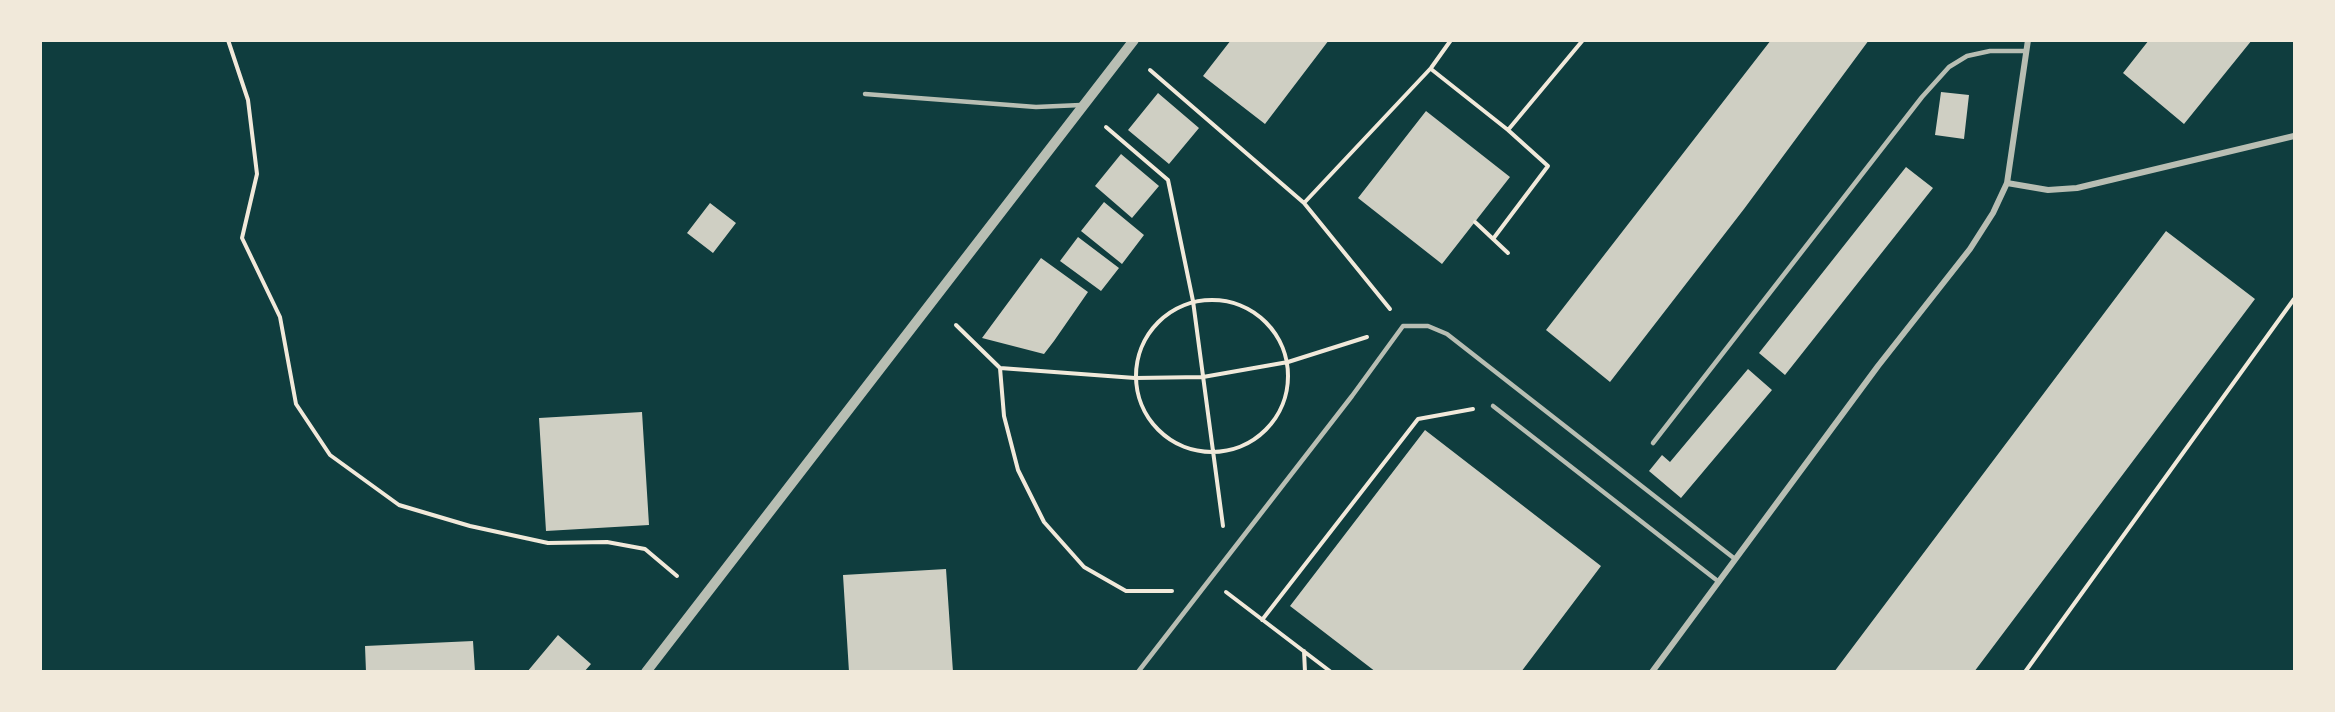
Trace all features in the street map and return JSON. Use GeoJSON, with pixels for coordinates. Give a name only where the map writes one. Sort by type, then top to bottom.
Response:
{"type":"FeatureCollection","features":[{"type":"Feature","properties":{"kind":"street"},"geometry":{"type":"LineString","coordinates":[[646,672],[1134,40]]}},
{"type":"Feature","properties":{"kind":"street"},"geometry":{"type":"LineString","coordinates":[[1652,672],[1970,249],[1993,213],[2007,183],[2028,40]]}},
{"type":"Feature","properties":{"kind":"street"},"geometry":{"type":"LineString","coordinates":[[2007,183],[2048,190],[2077,188],[2295,136]]}},
{"type":"Feature","properties":{"kind":"lane"},"geometry":{"type":"LineString","coordinates":[[1653,442],[1922,97],[1949,67],[1967,56],[1990,51],[2026,51]]}},
{"type":"Feature","properties":{"kind":"lane"},"geometry":{"type":"LineString","coordinates":[[865,94],[1036,106],[1083,105]]}},
{"type":"Feature","properties":{"kind":"lane"},"geometry":{"type":"LineString","coordinates":[[1138,672],[1403,326],[1428,326],[1447,334],[1735,560]]}},
{"type":"Feature","properties":{"kind":"lane"},"geometry":{"type":"LineString","coordinates":[[1493,406],[1719,582]]}},
{"type":"Feature","properties":{"kind":"path"},"geometry":{"type":"LineString","coordinates":[[228,40],[248,100],[257,174],[243,238],[280,317],[296,404],[330,455],[399,505],[470,526],[548,543],[608,542],[645,549],[676,576]]}},
{"type":"Feature","properties":{"kind":"path"},"geometry":{"type":"LineString","coordinates":[[1304,202],[1431,68],[1452,40]]}},
{"type":"Feature","properties":{"kind":"path"},"geometry":{"type":"LineString","coordinates":[[1508,130],[1583,40]]}},
{"type":"Feature","properties":{"kind":"path"},"geometry":{"type":"LineString","coordinates":[[1431,68],[1508,130],[1548,166],[1493,239]]}},
{"type":"Feature","properties":{"kind":"path"},"geometry":{"type":"LineString","coordinates":[[956,325],[1000,368],[1135,378],[1203,376],[1288,362],[1403,326],[1304,202],[1150,70]]}},
{"type":"Feature","properties":{"kind":"path"},"geometry":{"type":"LineString","coordinates":[[1106,127],[1168,180],[1193,301],[1227,556]]}},
{"type":"Feature","properties":{"kind":"path"},"geometry":{"type":"LineString","coordinates":[[1475,222],[1508,253]]}},
{"type":"Feature","properties":{"kind":"path"},"geometry":{"type":"LineString","coordinates":[[2025,672],[2295,299]]}},
{"type":"Feature","properties":{"kind":"path"},"geometry":{"type":"LineString","coordinates":[[1223,300],[1255,312],[1278,337],[1288,362],[1286,393],[1280,411],[1269,428],[1244,445],[1213,453],[1176,444],[1160,432],[1147,416],[1138,398],[1135,378],[1137,358],[1144,339],[1156,323],[1171,310],[1193,301],[1223,300]]}},
{"type":"Feature","properties":{"kind":"path"},"geometry":{"type":"LineString","coordinates":[[1000,368],[1004,416],[1018,470],[1044,522],[1084,567],[1126,591],[1201,590]]}},
{"type":"Feature","properties":{"kind":"path"},"geometry":{"type":"LineString","coordinates":[[1262,620],[1418,419],[1493,406]]}},
{"type":"Feature","properties":{"kind":"path"},"geometry":{"type":"LineString","coordinates":[[1210,578],[1331,672]]}},
{"type":"Feature","properties":{"kind":"path"},"geometry":{"type":"LineString","coordinates":[[1304,651],[1305,672]]}},
{"type":"Feature","properties":{"kind":"building"},"geometry":{"type":"Polygon","coordinates":[[[1231,40],[1329,40],[1265,124],[1203,76],[1231,40]]]}},
{"type":"Feature","properties":{"kind":"building"},"geometry":{"type":"Polygon","coordinates":[[[1771,40],[1869,40],[1744,209],[1610,382],[1546,330],[1771,40]]]}},
{"type":"Feature","properties":{"kind":"building"},"geometry":{"type":"Polygon","coordinates":[[[2149,40],[2252,40],[2184,124],[2123,73],[2149,40]]]}},
{"type":"Feature","properties":{"kind":"building"},"geometry":{"type":"Polygon","coordinates":[[[1941,92],[1969,95],[1964,139],[1935,135],[1941,92]]]}},
{"type":"Feature","properties":{"kind":"building"},"geometry":{"type":"Polygon","coordinates":[[[1158,93],[1199,128],[1169,164],[1128,130],[1158,93]]]}},
{"type":"Feature","properties":{"kind":"building"},"geometry":{"type":"Polygon","coordinates":[[[1426,111],[1510,177],[1442,264],[1358,198],[1426,111]]]}},
{"type":"Feature","properties":{"kind":"building"},"geometry":{"type":"Polygon","coordinates":[[[1121,154],[1159,186],[1132,218],[1095,186],[1121,154]]]}},
{"type":"Feature","properties":{"kind":"building"},"geometry":{"type":"Polygon","coordinates":[[[1906,167],[1933,188],[1785,375],[1759,353],[1906,167]]]}},
{"type":"Feature","properties":{"kind":"building"},"geometry":{"type":"Polygon","coordinates":[[[1104,202],[1144,235],[1122,264],[1081,231],[1104,202]]]}},
{"type":"Feature","properties":{"kind":"building"},"geometry":{"type":"Polygon","coordinates":[[[710,203],[736,223],[713,253],[687,233],[710,203]]]}},
{"type":"Feature","properties":{"kind":"building"},"geometry":{"type":"Polygon","coordinates":[[[2166,231],[2255,299],[1974,672],[1834,672],[2166,231]]]}},
{"type":"Feature","properties":{"kind":"building"},"geometry":{"type":"Polygon","coordinates":[[[1078,237],[1119,268],[1101,291],[1060,261],[1078,237]]]}},
{"type":"Feature","properties":{"kind":"building"},"geometry":{"type":"Polygon","coordinates":[[[1041,258],[1088,292],[1054,341],[1044,354],[982,338],[1041,258]]]}},
{"type":"Feature","properties":{"kind":"building"},"geometry":{"type":"Polygon","coordinates":[[[1748,369],[1772,390],[1681,498],[1649,471],[1662,455],[1670,462],[1748,369]]]}},
{"type":"Feature","properties":{"kind":"building"},"geometry":{"type":"Polygon","coordinates":[[[642,412],[649,525],[546,531],[539,418],[642,412]]]}},
{"type":"Feature","properties":{"kind":"building"},"geometry":{"type":"Polygon","coordinates":[[[1425,430],[1601,566],[1521,672],[1376,672],[1290,606],[1425,430]]]}},
{"type":"Feature","properties":{"kind":"building"},"geometry":{"type":"Polygon","coordinates":[[[946,569],[953,672],[849,672],[843,575],[946,569]]]}},
{"type":"Feature","properties":{"kind":"building"},"geometry":{"type":"Polygon","coordinates":[[[558,635],[591,664],[584,672],[527,672],[558,635]]]}},
{"type":"Feature","properties":{"kind":"building"},"geometry":{"type":"Polygon","coordinates":[[[473,641],[475,672],[366,672],[365,646],[473,641]]]}}]}
